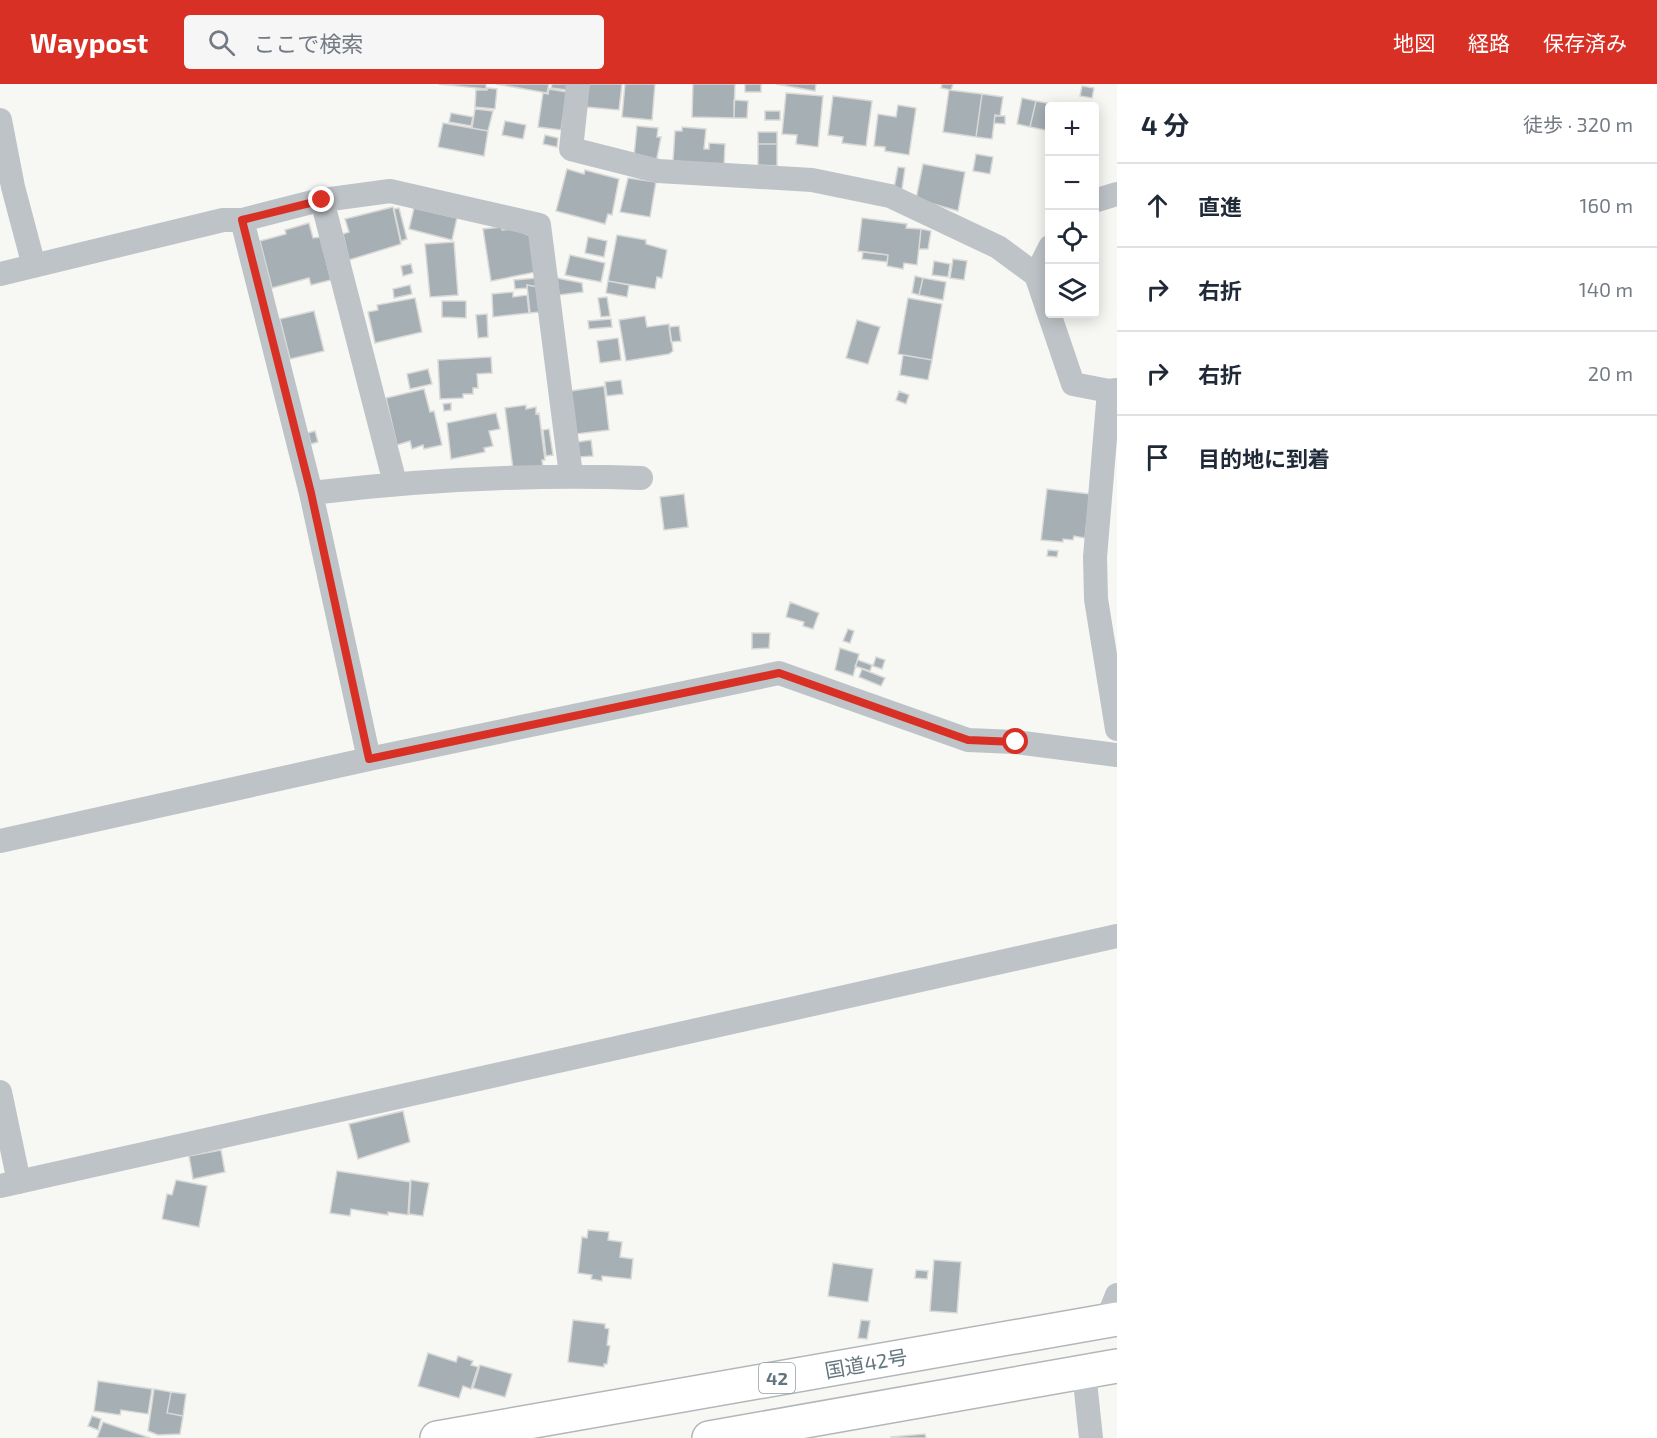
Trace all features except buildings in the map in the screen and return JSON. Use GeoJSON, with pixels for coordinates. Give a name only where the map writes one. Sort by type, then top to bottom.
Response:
{"type":"FeatureCollection","features":[{"type":"Feature","properties":{"kind":"highway","name":"国道42号"},"geometry":{"type":"LineString","coordinates":[[437,1438],[1114,1311]]}},
{"type":"Feature","properties":{"kind":"highway"},"geometry":{"type":"LineString","coordinates":[[709,1438],[1117,1366]]}},
{"type":"Feature","properties":{"kind":"street"},"geometry":{"type":"LineString","coordinates":[[578,84],[571,149],[658,171],[812,180],[890,196],[998,247],[1036,275],[1073,384],[1113,390],[1095,557],[1096,599],[1117,729]]}},
{"type":"Feature","properties":{"kind":"street"},"geometry":{"type":"LineString","coordinates":[[0,120],[13,188],[34,266]]}},
{"type":"Feature","properties":{"kind":"street"},"geometry":{"type":"LineString","coordinates":[[0,274],[223,220],[242,220],[322,200],[390,191],[539,225],[571,475]]}},
{"type":"Feature","properties":{"kind":"street"},"geometry":{"type":"LineString","coordinates":[[1099,200],[1117,194]]}},
{"type":"Feature","properties":{"kind":"street"},"geometry":{"type":"LineString","coordinates":[[322,200],[395,483]]}},
{"type":"Feature","properties":{"kind":"street"},"geometry":{"type":"LineString","coordinates":[[242,220],[311,493],[369,759]]}},
{"type":"Feature","properties":{"kind":"street"},"geometry":{"type":"LineString","coordinates":[[1036,275],[1045,258]]}},
{"type":"Feature","properties":{"kind":"street"},"geometry":{"type":"LineString","coordinates":[[311,493],[395,483],[571,475],[641,478]]}},
{"type":"Feature","properties":{"kind":"street"},"geometry":{"type":"LineString","coordinates":[[0,841],[369,759],[779,673],[968,740],[1016,742],[1117,755]]}},
{"type":"Feature","properties":{"kind":"street"},"geometry":{"type":"LineString","coordinates":[[0,1092],[10,1184],[1117,936]]}},
{"type":"Feature","properties":{"kind":"street"},"geometry":{"type":"LineString","coordinates":[[1084,1372],[1091,1438]]}},
{"type":"Feature","properties":{"kind":"route"},"geometry":{"type":"LineString","coordinates":[[322,200],[242,220],[311,493],[369,759],[779,673],[838,692],[914,723],[968,740],[1016,742]]}}]}
